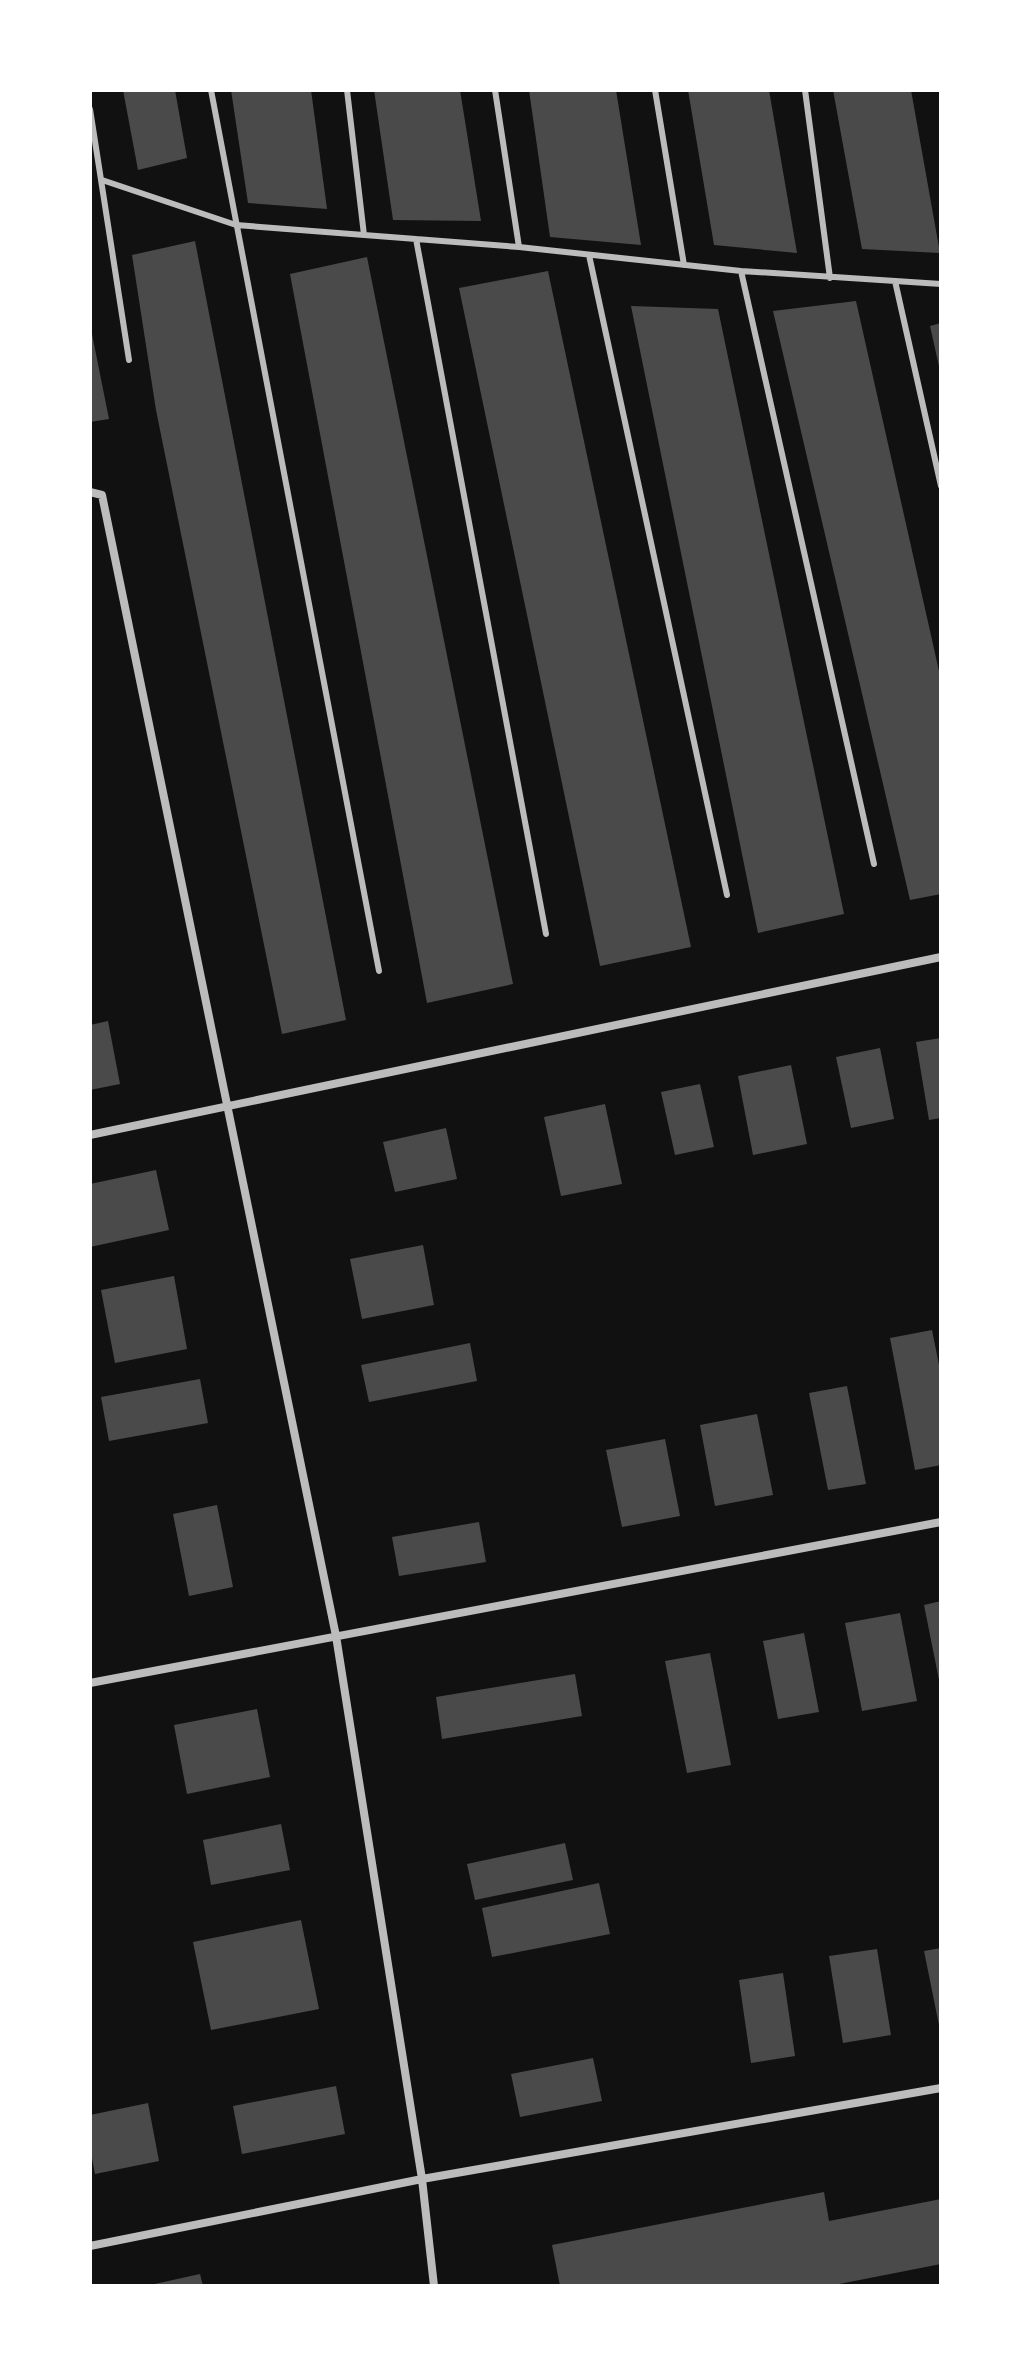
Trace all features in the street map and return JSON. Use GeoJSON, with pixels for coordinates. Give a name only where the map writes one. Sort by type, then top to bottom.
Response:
{"type":"FeatureCollection","features":[{"type":"Feature","properties":{"kind":"street"},"geometry":{"type":"LineString","coordinates":[[90,492],[102,495],[336,1636],[422,2179],[434,2286]]}},
{"type":"Feature","properties":{"kind":"street"},"geometry":{"type":"LineString","coordinates":[[90,1135],[941,957]]}},
{"type":"Feature","properties":{"kind":"street"},"geometry":{"type":"LineString","coordinates":[[90,1683],[941,1522]]}},
{"type":"Feature","properties":{"kind":"street"},"geometry":{"type":"LineString","coordinates":[[90,2246],[422,2179],[941,2088]]}},
{"type":"Feature","properties":{"kind":"lane"},"geometry":{"type":"LineString","coordinates":[[211,90],[379,971]]}},
{"type":"Feature","properties":{"kind":"lane"},"geometry":{"type":"LineString","coordinates":[[347,90],[364,235]]}},
{"type":"Feature","properties":{"kind":"lane"},"geometry":{"type":"LineString","coordinates":[[495,90],[519,247]]}},
{"type":"Feature","properties":{"kind":"lane"},"geometry":{"type":"LineString","coordinates":[[655,90],[684,265]]}},
{"type":"Feature","properties":{"kind":"lane"},"geometry":{"type":"LineString","coordinates":[[805,90],[830,278]]}},
{"type":"Feature","properties":{"kind":"lane"},"geometry":{"type":"LineString","coordinates":[[90,109],[129,360]]}},
{"type":"Feature","properties":{"kind":"lane"},"geometry":{"type":"LineString","coordinates":[[102,180],[236,225],[519,247],[741,271],[941,284]]}},
{"type":"Feature","properties":{"kind":"lane"},"geometry":{"type":"LineString","coordinates":[[416,239],[546,934]]}},
{"type":"Feature","properties":{"kind":"lane"},"geometry":{"type":"LineString","coordinates":[[589,255],[727,895]]}},
{"type":"Feature","properties":{"kind":"lane"},"geometry":{"type":"LineString","coordinates":[[741,271],[874,864]]}},
{"type":"Feature","properties":{"kind":"lane"},"geometry":{"type":"LineString","coordinates":[[895,281],[941,486]]}},
{"type":"Feature","properties":{"kind":"building"},"geometry":{"type":"Polygon","coordinates":[[[123,90],[175,90],[187,158],[138,170],[123,90]]]}},
{"type":"Feature","properties":{"kind":"building"},"geometry":{"type":"Polygon","coordinates":[[[231,90],[311,90],[327,209],[248,203],[231,90]]]}},
{"type":"Feature","properties":{"kind":"building"},"geometry":{"type":"Polygon","coordinates":[[[374,90],[460,90],[481,221],[393,220],[374,90]]]}},
{"type":"Feature","properties":{"kind":"building"},"geometry":{"type":"Polygon","coordinates":[[[529,90],[616,90],[641,245],[550,237],[529,90]]]}},
{"type":"Feature","properties":{"kind":"building"},"geometry":{"type":"Polygon","coordinates":[[[688,90],[769,90],[797,253],[714,245],[688,90]]]}},
{"type":"Feature","properties":{"kind":"building"},"geometry":{"type":"Polygon","coordinates":[[[833,90],[911,90],[940,253],[862,249],[833,90]]]}},
{"type":"Feature","properties":{"kind":"building"},"geometry":{"type":"Polygon","coordinates":[[[195,241],[346,1020],[282,1034],[156,410],[132,255],[195,241]]]}},
{"type":"Feature","properties":{"kind":"building"},"geometry":{"type":"Polygon","coordinates":[[[367,257],[513,984],[427,1003],[290,274],[367,257]]]}},
{"type":"Feature","properties":{"kind":"building"},"geometry":{"type":"Polygon","coordinates":[[[548,271],[691,947],[600,966],[459,288],[548,271]]]}},
{"type":"Feature","properties":{"kind":"building"},"geometry":{"type":"Polygon","coordinates":[[[856,301],[941,680],[941,894],[910,900],[773,311],[856,301]]]}},
{"type":"Feature","properties":{"kind":"building"},"geometry":{"type":"Polygon","coordinates":[[[631,306],[718,309],[844,914],[758,933],[631,306]]]}},
{"type":"Feature","properties":{"kind":"building"},"geometry":{"type":"Polygon","coordinates":[[[941,323],[941,371],[940,371],[930,326],[941,323]]]}},
{"type":"Feature","properties":{"kind":"building"},"geometry":{"type":"Polygon","coordinates":[[[90,324],[109,419],[90,422],[90,324]]]}},
{"type":"Feature","properties":{"kind":"building"},"geometry":{"type":"Polygon","coordinates":[[[108,1021],[120,1084],[90,1090],[90,1025],[108,1021]]]}},
{"type":"Feature","properties":{"kind":"building"},"geometry":{"type":"Polygon","coordinates":[[[941,1038],[941,1118],[929,1120],[916,1042],[941,1038]]]}},
{"type":"Feature","properties":{"kind":"building"},"geometry":{"type":"Polygon","coordinates":[[[880,1048],[894,1119],[851,1128],[836,1057],[880,1048]]]}},
{"type":"Feature","properties":{"kind":"building"},"geometry":{"type":"Polygon","coordinates":[[[791,1065],[807,1144],[753,1155],[738,1076],[791,1065]]]}},
{"type":"Feature","properties":{"kind":"building"},"geometry":{"type":"Polygon","coordinates":[[[700,1084],[714,1147],[675,1155],[661,1092],[700,1084]]]}},
{"type":"Feature","properties":{"kind":"building"},"geometry":{"type":"Polygon","coordinates":[[[605,1104],[622,1184],[561,1196],[544,1117],[605,1104]]]}},
{"type":"Feature","properties":{"kind":"building"},"geometry":{"type":"Polygon","coordinates":[[[446,1128],[457,1179],[395,1192],[383,1142],[446,1128]]]}},
{"type":"Feature","properties":{"kind":"building"},"geometry":{"type":"Polygon","coordinates":[[[156,1170],[169,1230],[90,1247],[90,1184],[156,1170]]]}},
{"type":"Feature","properties":{"kind":"building"},"geometry":{"type":"Polygon","coordinates":[[[423,1245],[434,1305],[362,1319],[350,1259],[423,1245]]]}},
{"type":"Feature","properties":{"kind":"building"},"geometry":{"type":"Polygon","coordinates":[[[174,1276],[187,1349],[115,1363],[101,1290],[174,1276]]]}},
{"type":"Feature","properties":{"kind":"building"},"geometry":{"type":"Polygon","coordinates":[[[932,1330],[941,1375],[941,1465],[915,1470],[890,1338],[932,1330]]]}},
{"type":"Feature","properties":{"kind":"building"},"geometry":{"type":"Polygon","coordinates":[[[470,1343],[477,1381],[369,1402],[361,1365],[470,1343]]]}},
{"type":"Feature","properties":{"kind":"building"},"geometry":{"type":"Polygon","coordinates":[[[200,1379],[208,1423],[109,1441],[101,1397],[200,1379]]]}},
{"type":"Feature","properties":{"kind":"building"},"geometry":{"type":"Polygon","coordinates":[[[847,1386],[866,1484],[828,1490],[809,1393],[847,1386]]]}},
{"type":"Feature","properties":{"kind":"building"},"geometry":{"type":"Polygon","coordinates":[[[757,1414],[773,1495],[715,1506],[700,1425],[757,1414]]]}},
{"type":"Feature","properties":{"kind":"building"},"geometry":{"type":"Polygon","coordinates":[[[665,1439],[680,1516],[622,1527],[606,1450],[665,1439]]]}},
{"type":"Feature","properties":{"kind":"building"},"geometry":{"type":"Polygon","coordinates":[[[217,1505],[233,1587],[189,1596],[173,1514],[217,1505]]]}},
{"type":"Feature","properties":{"kind":"building"},"geometry":{"type":"Polygon","coordinates":[[[479,1522],[486,1562],[399,1576],[392,1537],[479,1522]]]}},
{"type":"Feature","properties":{"kind":"building"},"geometry":{"type":"Polygon","coordinates":[[[941,1601],[941,1685],[940,1685],[924,1605],[941,1601]]]}},
{"type":"Feature","properties":{"kind":"building"},"geometry":{"type":"Polygon","coordinates":[[[900,1613],[917,1701],[862,1711],[845,1623],[900,1613]]]}},
{"type":"Feature","properties":{"kind":"building"},"geometry":{"type":"Polygon","coordinates":[[[804,1633],[819,1712],[778,1719],[763,1641],[804,1633]]]}},
{"type":"Feature","properties":{"kind":"building"},"geometry":{"type":"Polygon","coordinates":[[[710,1653],[731,1765],[687,1773],[665,1661],[710,1653]]]}},
{"type":"Feature","properties":{"kind":"building"},"geometry":{"type":"Polygon","coordinates":[[[575,1674],[582,1716],[442,1739],[436,1697],[575,1674]]]}},
{"type":"Feature","properties":{"kind":"building"},"geometry":{"type":"Polygon","coordinates":[[[257,1709],[270,1777],[187,1794],[174,1725],[257,1709]]]}},
{"type":"Feature","properties":{"kind":"building"},"geometry":{"type":"Polygon","coordinates":[[[281,1824],[290,1870],[211,1885],[203,1840],[281,1824]]]}},
{"type":"Feature","properties":{"kind":"building"},"geometry":{"type":"Polygon","coordinates":[[[565,1843],[573,1880],[475,1900],[467,1864],[565,1843]]]}},
{"type":"Feature","properties":{"kind":"building"},"geometry":{"type":"Polygon","coordinates":[[[599,1883],[610,1934],[492,1957],[482,1908],[599,1883]]]}},
{"type":"Feature","properties":{"kind":"building"},"geometry":{"type":"Polygon","coordinates":[[[301,1920],[319,2009],[211,2030],[193,1942],[301,1920]]]}},
{"type":"Feature","properties":{"kind":"building"},"geometry":{"type":"Polygon","coordinates":[[[941,1948],[941,2030],[940,2030],[924,1951],[941,1948]]]}},
{"type":"Feature","properties":{"kind":"building"},"geometry":{"type":"Polygon","coordinates":[[[877,1949],[891,2035],[843,2043],[829,1956],[877,1949]]]}},
{"type":"Feature","properties":{"kind":"building"},"geometry":{"type":"Polygon","coordinates":[[[783,1973],[795,2056],[751,2063],[739,1980],[783,1973]]]}},
{"type":"Feature","properties":{"kind":"building"},"geometry":{"type":"Polygon","coordinates":[[[593,2058],[602,2101],[520,2117],[511,2074],[593,2058]]]}},
{"type":"Feature","properties":{"kind":"building"},"geometry":{"type":"Polygon","coordinates":[[[336,2086],[345,2134],[242,2154],[233,2106],[336,2086]]]}},
{"type":"Feature","properties":{"kind":"building"},"geometry":{"type":"Polygon","coordinates":[[[148,2103],[159,2161],[95,2174],[90,2148],[90,2115],[148,2103]]]}},
{"type":"Feature","properties":{"kind":"building"},"geometry":{"type":"Polygon","coordinates":[[[824,2192],[829,2221],[941,2199],[941,2264],[829,2286],[560,2286],[552,2245],[824,2192]]]}},
{"type":"Feature","properties":{"kind":"building"},"geometry":{"type":"Polygon","coordinates":[[[200,2274],[203,2286],[150,2286],[150,2285],[200,2274]]]}}]}
